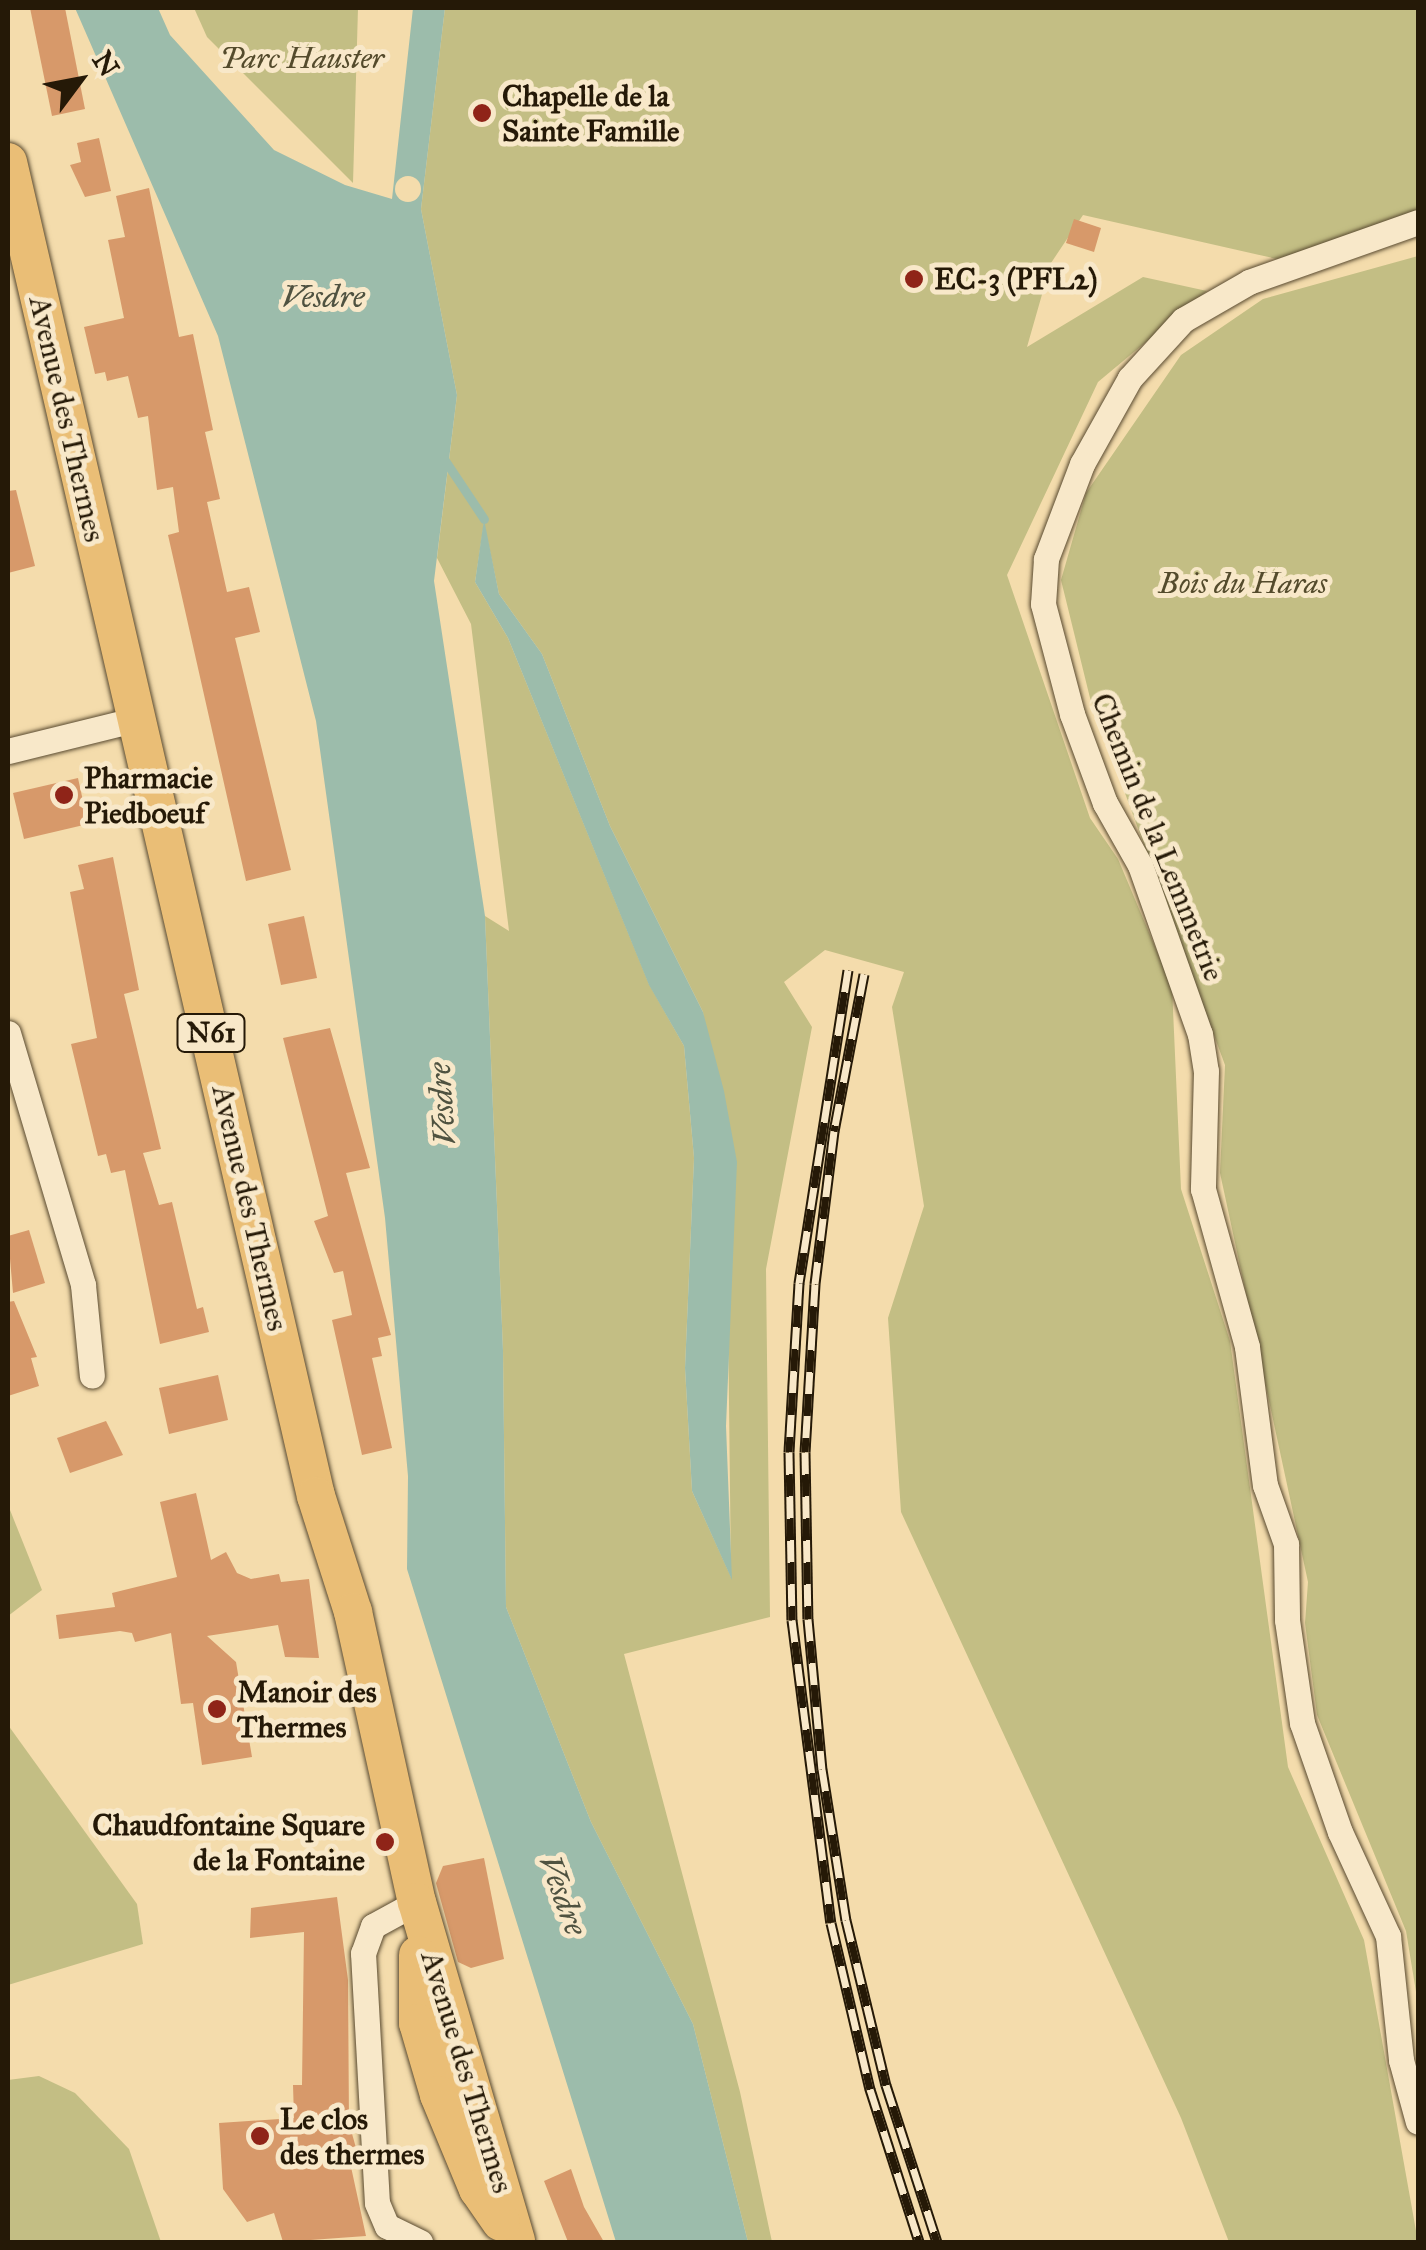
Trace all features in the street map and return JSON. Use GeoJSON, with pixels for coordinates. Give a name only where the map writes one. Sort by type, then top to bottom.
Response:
{"type":"FeatureCollection","features":[{"type":"Feature","properties":{"kind":"main road","name":"Avenue des Thermes"},"geometry":{"type":"LineString","coordinates":[[8,162],[316,1496],[381,1726],[417,1902],[418,2023],[478,2189],[516,2242]]}},
{"type":"Feature","properties":{"kind":"street","name":"Chemin de la Lemmetrie"},"geometry":{"type":"LineString","coordinates":[[1418,222],[1250,282],[1183,320],[1130,378],[1082,464],[1046,558],[1043,604],[1098,786],[1140,865],[1200,1034],[1206,1071],[1203,1189],[1247,1347],[1265,1485],[1286,1544],[1286,1620],[1302,1723],[1340,1832],[1388,1936],[1401,2060],[1418,2122]]}},
{"type":"Feature","properties":{"kind":"street"},"geometry":{"type":"LineString","coordinates":[[8,751],[137,718]]}},
{"type":"Feature","properties":{"kind":"street"},"geometry":{"type":"LineString","coordinates":[[8,1032],[82,1285],[92,1376]]}},
{"type":"Feature","properties":{"kind":"street"},"geometry":{"type":"LineString","coordinates":[[417,1902],[372,1926],[362,1953],[377,2203],[387,2234],[420,2242]]}},
{"type":"Feature","properties":{"kind":"street","name":"Avenue des Thermes"},"geometry":{"type":"LineString","coordinates":[[505,2242],[516,2242]]}},
{"type":"Feature","properties":{"kind":"green space","name":"Parc Hauster"},"geometry":{"type":"Polygon","coordinates":[[[194,8],[358,8],[353,183],[207,37],[194,8]]]}},
{"type":"Feature","properties":{"kind":"green space"},"geometry":{"type":"Polygon","coordinates":[[[445,8],[1418,8],[1418,214],[1277,259],[1083,215],[1051,263],[1027,347],[1143,277],[1207,291],[1098,382],[1007,575],[1090,818],[1118,859],[1172,987],[1181,1189],[1230,1341],[1288,1767],[1364,1940],[1418,2242],[1229,2242],[1181,2118],[901,1512],[888,1318],[924,1206],[892,1007],[904,972],[825,950],[784,982],[812,1027],[766,1269],[770,1617],[624,1654],[740,2092],[772,2242],[748,2242],[693,2024],[591,1822],[506,1607],[503,1350],[485,916],[509,931],[471,624],[437,558],[457,395],[421,209],[445,8]],[[484,523],[475,582],[508,638],[649,984],[684,1046],[694,1158],[685,1368],[692,1491],[731,1577],[728,1314],[703,1012],[610,826],[542,654],[499,594],[484,523]]]}},
{"type":"Feature","properties":{"kind":"green space","name":"Bois du Haras"},"geometry":{"type":"Polygon","coordinates":[[[1418,256],[1418,2004],[1406,1931],[1317,1715],[1305,1623],[1308,1582],[1220,1173],[1225,1065],[1090,698],[1061,580],[1086,493],[1181,355],[1263,299],[1418,256]]]}},
{"type":"Feature","properties":{"kind":"green space"},"geometry":{"type":"Polygon","coordinates":[[[8,1505],[42,1590],[8,1616],[8,1505]]]}},
{"type":"Feature","properties":{"kind":"green space"},"geometry":{"type":"Polygon","coordinates":[[[8,1725],[137,1904],[143,1944],[8,1985],[8,1725]]]}},
{"type":"Feature","properties":{"kind":"green space"},"geometry":{"type":"Polygon","coordinates":[[[39,2076],[75,2093],[129,2149],[161,2242],[8,2242],[8,2080],[39,2076]]]}},
{"type":"Feature","properties":{"kind":"water","name":"Vesdre"},"geometry":{"type":"Polygon","coordinates":[[[75,8],[158,8],[170,35],[274,150],[345,185],[392,199],[413,8],[445,8],[421,209],[457,395],[434,581],[485,916],[503,1350],[506,1607],[591,1822],[693,2024],[748,2242],[616,2242],[407,1569],[408,1476],[385,1218],[316,721],[218,336],[75,8]]]}},
{"type":"Feature","properties":{"kind":"water"},"geometry":{"type":"Polygon","coordinates":[[[484,519],[499,594],[542,654],[610,826],[703,1012],[724,1091],[737,1162],[726,1426],[732,1580],[692,1491],[685,1368],[694,1158],[684,1046],[649,985],[508,638],[475,582],[484,519]]]}},
{"type":"Feature","properties":{"kind":"pier"},"geometry":{"type":"Polygon","coordinates":[[[408,176],[417,180],[421,189],[417,198],[408,202],[399,198],[395,189],[399,180],[408,176]]]}},
{"type":"Feature","properties":{"kind":"building"},"geometry":{"type":"Polygon","coordinates":[[[30,8],[65,8],[85,109],[52,116],[30,8]]]}},
{"type":"Feature","properties":{"kind":"building"},"geometry":{"type":"Polygon","coordinates":[[[99,138],[111,191],[85,197],[70,165],[81,162],[77,143],[99,138]]]}},
{"type":"Feature","properties":{"kind":"building"},"geometry":{"type":"Polygon","coordinates":[[[149,188],[179,337],[193,334],[213,430],[205,432],[220,499],[207,502],[227,592],[249,587],[260,632],[235,638],[291,870],[246,881],[168,535],[179,532],[173,487],[157,490],[148,416],[138,418],[128,376],[107,381],[105,372],[95,374],[84,327],[124,318],[108,240],[125,237],[116,196],[149,188]]]}},
{"type":"Feature","properties":{"kind":"building"},"geometry":{"type":"Polygon","coordinates":[[[1074,219],[1101,228],[1094,252],[1066,243],[1074,219]]]}},
{"type":"Feature","properties":{"kind":"building"},"geometry":{"type":"Polygon","coordinates":[[[16,490],[35,566],[8,573],[8,491],[16,490]]]}},
{"type":"Feature","properties":{"kind":"building"},"geometry":{"type":"Polygon","coordinates":[[[78,778],[88,824],[24,839],[13,793],[78,778]]]}},
{"type":"Feature","properties":{"kind":"building"},"geometry":{"type":"Polygon","coordinates":[[[113,857],[139,990],[124,994],[161,1149],[143,1153],[159,1205],[172,1202],[197,1309],[203,1307],[209,1332],[160,1344],[125,1170],[111,1173],[106,1154],[98,1156],[71,1044],[97,1038],[70,892],[84,889],[78,865],[113,857]]]}},
{"type":"Feature","properties":{"kind":"building"},"geometry":{"type":"Polygon","coordinates":[[[304,916],[317,978],[281,985],[268,924],[304,916]]]}},
{"type":"Feature","properties":{"kind":"building"},"geometry":{"type":"Polygon","coordinates":[[[330,1028],[370,1168],[346,1173],[391,1335],[378,1338],[382,1356],[372,1358],[392,1448],[362,1455],[332,1320],[352,1315],[343,1271],[334,1273],[314,1221],[328,1216],[283,1038],[330,1028]]]}},
{"type":"Feature","properties":{"kind":"building"},"geometry":{"type":"Polygon","coordinates":[[[29,1230],[45,1283],[13,1293],[8,1236],[29,1230]]]}},
{"type":"Feature","properties":{"kind":"building"},"geometry":{"type":"Polygon","coordinates":[[[14,1301],[37,1357],[31,1358],[39,1386],[8,1396],[8,1302],[14,1301]]]}},
{"type":"Feature","properties":{"kind":"building"},"geometry":{"type":"Polygon","coordinates":[[[218,1375],[228,1420],[169,1434],[159,1388],[218,1375]]]}},
{"type":"Feature","properties":{"kind":"building"},"geometry":{"type":"Polygon","coordinates":[[[106,1421],[123,1455],[70,1473],[57,1438],[106,1421]]]}},
{"type":"Feature","properties":{"kind":"building"},"geometry":{"type":"Polygon","coordinates":[[[196,1493],[211,1560],[226,1552],[237,1573],[251,1579],[279,1574],[281,1582],[309,1579],[319,1658],[285,1657],[278,1625],[207,1636],[236,1662],[252,1757],[202,1765],[193,1703],[181,1704],[171,1633],[135,1642],[132,1633],[120,1631],[59,1639],[56,1615],[115,1607],[112,1593],[177,1577],[160,1502],[196,1493]]]}},
{"type":"Feature","properties":{"kind":"building"},"geometry":{"type":"Polygon","coordinates":[[[484,1858],[504,1959],[471,1968],[458,1962],[436,1883],[443,1866],[484,1858]]]}},
{"type":"Feature","properties":{"kind":"building"},"geometry":{"type":"Polygon","coordinates":[[[337,1897],[348,1980],[349,2123],[358,2155],[348,2153],[366,2236],[283,2242],[274,2213],[247,2222],[223,2189],[219,2123],[294,2118],[293,2085],[302,2085],[304,1932],[250,1938],[251,1908],[337,1897]]]}},
{"type":"Feature","properties":{"kind":"building"},"geometry":{"type":"Polygon","coordinates":[[[571,2169],[584,2207],[604,2242],[568,2242],[544,2181],[571,2169]]]}},
{"type":"Feature","properties":{"kind":"waterway"},"geometry":{"type":"LineString","coordinates":[[444,459],[484,519]]}},
{"type":"Feature","properties":{"kind":"railway"},"geometry":{"type":"LineString","coordinates":[[848,970],[799,1283],[789,1452],[792,1620],[831,1923],[870,2089],[919,2242]]}},
{"type":"Feature","properties":{"kind":"railway"},"geometry":{"type":"LineString","coordinates":[[864,974],[834,1131],[815,1284],[805,1452],[808,1619],[822,1769],[846,1920],[886,2085],[937,2242]]}},
{"type":"Feature","properties":{"kind":"place","name":"Chapelle de la Sainte Famille"},"geometry":{"type":"Point","coordinates":[482,113]}},
{"type":"Feature","properties":{"kind":"place","name":"EC-3 (PFL2)"},"geometry":{"type":"Point","coordinates":[914,279]}},
{"type":"Feature","properties":{"kind":"place","name":"Pharmacie Piedboeuf"},"geometry":{"type":"Point","coordinates":[64,795]}},
{"type":"Feature","properties":{"kind":"place","name":"Manoir des Thermes"},"geometry":{"type":"Point","coordinates":[217,1709]}},
{"type":"Feature","properties":{"kind":"place","name":"Chaudfontaine Square de la Fontaine"},"geometry":{"type":"Point","coordinates":[385,1842]}},
{"type":"Feature","properties":{"kind":"place","name":"Le clos des thermes"},"geometry":{"type":"Point","coordinates":[260,2136]}}]}
